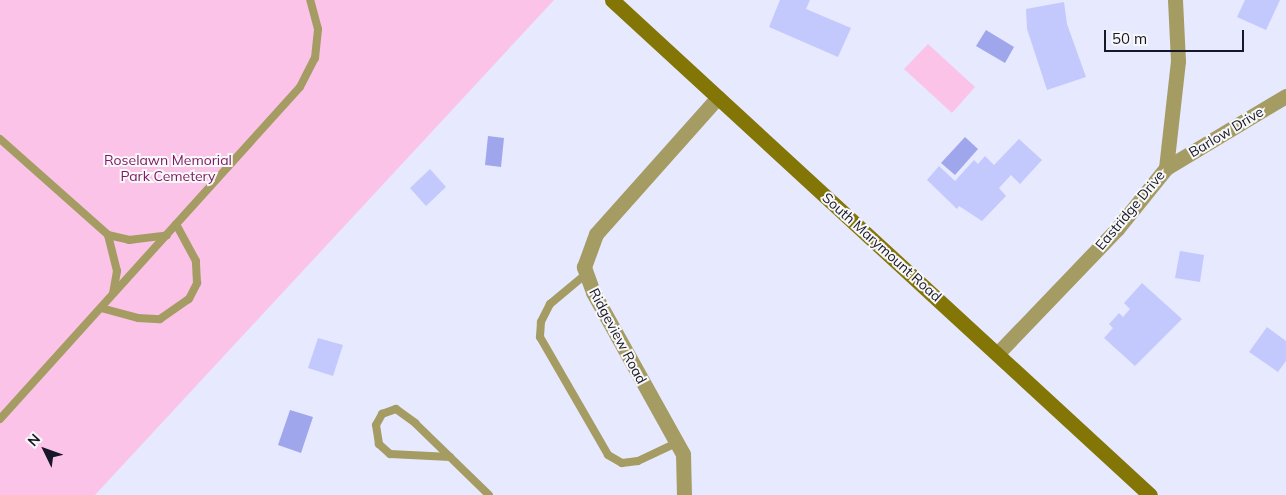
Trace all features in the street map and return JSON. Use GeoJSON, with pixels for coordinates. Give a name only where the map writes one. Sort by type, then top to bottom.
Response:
{"type":"FeatureCollection","features":[{"type":"Feature","properties":{"kind":"street","name":"South Marymount Road"},"geometry":{"type":"LineString","coordinates":[[612,0],[998,353],[1150,495]]}},
{"type":"Feature","properties":{"kind":"street","name":"Eastridge Drive"},"geometry":{"type":"LineString","coordinates":[[998,353],[1117,229],[1166,168],[1178,61],[1175,0]]}},
{"type":"Feature","properties":{"kind":"street","name":"Barlow Drive"},"geometry":{"type":"LineString","coordinates":[[1166,168],[1286,96]]}},
{"type":"Feature","properties":{"kind":"street","name":"Ridgeview Road"},"geometry":{"type":"LineString","coordinates":[[684,495],[682,454],[584,267],[596,234],[718,97]]}},
{"type":"Feature","properties":{"kind":"lane"},"geometry":{"type":"LineString","coordinates":[[0,419],[300,87],[315,58],[317,38],[310,0]]}},
{"type":"Feature","properties":{"kind":"lane"},"geometry":{"type":"LineString","coordinates":[[0,139],[108,234],[130,240],[167,235]]}},
{"type":"Feature","properties":{"kind":"lane"},"geometry":{"type":"LineString","coordinates":[[101,308],[138,318],[160,318],[189,299],[196,282],[196,261],[176,224]]}},
{"type":"Feature","properties":{"kind":"lane"},"geometry":{"type":"LineString","coordinates":[[108,234],[117,271],[112,295]]}},
{"type":"Feature","properties":{"kind":"lane"},"geometry":{"type":"LineString","coordinates":[[586,274],[550,304],[540,337],[608,455],[622,463],[638,461],[676,443]]}},
{"type":"Feature","properties":{"kind":"lane"},"geometry":{"type":"LineString","coordinates":[[450,457],[390,454],[378,444],[376,425],[382,414],[396,409],[450,457],[490,495]]}},
{"type":"Feature","properties":{"kind":"green space","name":"Roselawn Memorial Park Cemetery"},"geometry":{"type":"Polygon","coordinates":[[[0,0],[554,0],[95,495],[0,495],[0,0]]]}},
{"type":"Feature","properties":{"kind":"green space"},"geometry":{"type":"Polygon","coordinates":[[[928,44],[975,87],[952,113],[904,69],[928,44]]]}},
{"type":"Feature","properties":{"kind":"water"},"geometry":{"type":"Polygon","coordinates":[[[986,30],[1014,47],[1005,63],[976,46],[986,30]]]}},
{"type":"Feature","properties":{"kind":"water"},"geometry":{"type":"Polygon","coordinates":[[[488,136],[504,138],[501,167],[485,165],[488,136]]]}},
{"type":"Feature","properties":{"kind":"water"},"geometry":{"type":"Polygon","coordinates":[[[965,137],[978,149],[955,175],[941,163],[965,137]]]}},
{"type":"Feature","properties":{"kind":"water"},"geometry":{"type":"Polygon","coordinates":[[[290,410],[313,417],[301,453],[278,445],[290,410]]]}},
{"type":"Feature","properties":{"kind":"building"},"geometry":{"type":"Polygon","coordinates":[[[780,0],[810,0],[806,9],[851,28],[838,57],[769,27],[780,0]]]}},
{"type":"Feature","properties":{"kind":"building"},"geometry":{"type":"Polygon","coordinates":[[[1245,0],[1280,0],[1266,30],[1237,17],[1245,0]]]}},
{"type":"Feature","properties":{"kind":"building"},"geometry":{"type":"Polygon","coordinates":[[[1064,2],[1067,24],[1086,77],[1047,90],[1027,29],[1026,9],[1064,2]]]}},
{"type":"Feature","properties":{"kind":"building"},"geometry":{"type":"Polygon","coordinates":[[[1019,139],[1042,160],[1020,184],[1011,175],[999,188],[1006,196],[982,221],[959,206],[957,209],[927,180],[939,166],[955,181],[974,160],[978,164],[985,156],[994,165],[1019,139]]]}},
{"type":"Feature","properties":{"kind":"building"},"geometry":{"type":"Polygon","coordinates":[[[430,169],[446,187],[426,206],[410,188],[430,169]]]}},
{"type":"Feature","properties":{"kind":"building"},"geometry":{"type":"Polygon","coordinates":[[[1180,251],[1204,255],[1200,282],[1175,278],[1180,251]]]}},
{"type":"Feature","properties":{"kind":"building"},"geometry":{"type":"Polygon","coordinates":[[[1142,283],[1182,319],[1135,366],[1104,338],[1113,328],[1109,324],[1119,313],[1123,317],[1130,309],[1124,303],[1142,283]]]}},
{"type":"Feature","properties":{"kind":"building"},"geometry":{"type":"Polygon","coordinates":[[[1267,327],[1286,341],[1286,361],[1278,372],[1249,352],[1267,327]]]}},
{"type":"Feature","properties":{"kind":"building"},"geometry":{"type":"Polygon","coordinates":[[[318,338],[343,345],[333,376],[308,368],[318,338]]]}}]}
